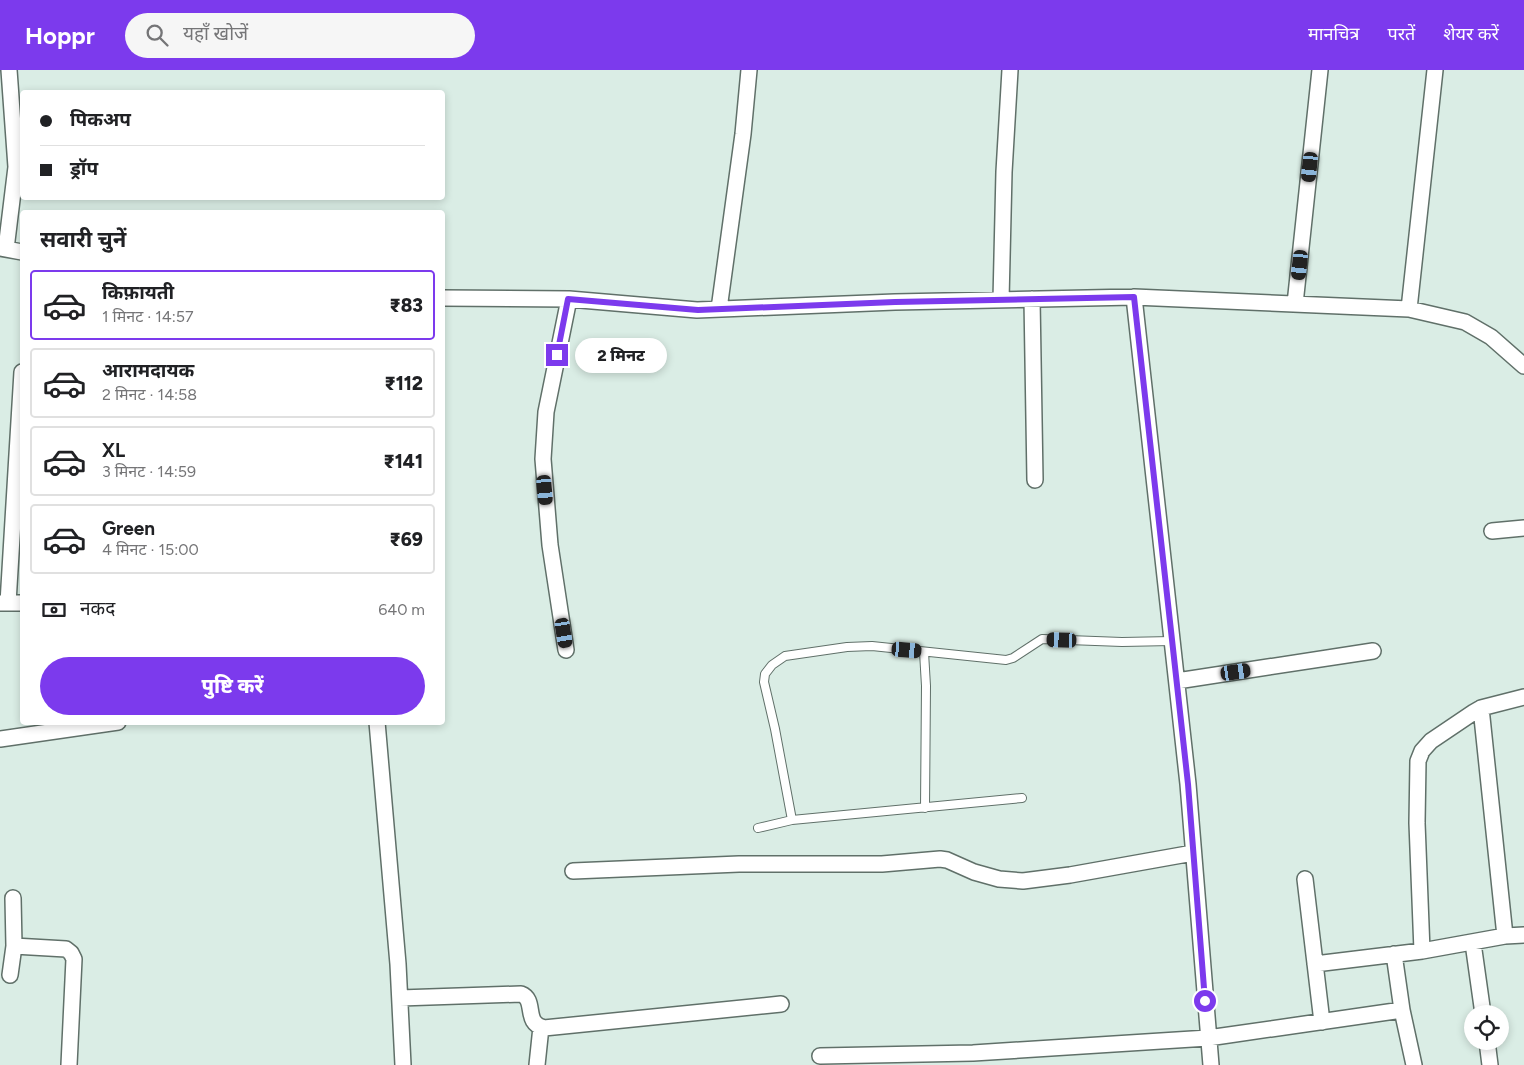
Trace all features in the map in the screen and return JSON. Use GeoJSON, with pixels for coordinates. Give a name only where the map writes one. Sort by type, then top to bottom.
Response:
{"type":"FeatureCollection","features":[{"type":"Feature","properties":{"kind":"street"},"geometry":{"type":"LineString","coordinates":[[9,70],[16,167],[3,249],[20,252]]}},
{"type":"Feature","properties":{"kind":"street"},"geometry":{"type":"LineString","coordinates":[[719,309],[743,134],[749,70]]}},
{"type":"Feature","properties":{"kind":"street"},"geometry":{"type":"LineString","coordinates":[[1001,300],[1004,172],[1010,70]]}},
{"type":"Feature","properties":{"kind":"street"},"geometry":{"type":"LineString","coordinates":[[1295,304],[1320,70]]}},
{"type":"Feature","properties":{"kind":"street"},"geometry":{"type":"LineString","coordinates":[[1409,309],[1435,70]]}},
{"type":"Feature","properties":{"kind":"street"},"geometry":{"type":"LineString","coordinates":[[1134,297],[1172,641],[1211,1065]]}},
{"type":"Feature","properties":{"kind":"street"},"geometry":{"type":"LineString","coordinates":[[445,298],[568,299],[698,310],[1134,297],[1409,309],[1466,322],[1491,337],[1524,366]]}},
{"type":"Feature","properties":{"kind":"street"},"geometry":{"type":"LineString","coordinates":[[566,650],[550,544],[543,459],[546,412],[568,299]]}},
{"type":"Feature","properties":{"kind":"street"},"geometry":{"type":"LineString","coordinates":[[1032,299],[1035,480]]}},
{"type":"Feature","properties":{"kind":"street"},"geometry":{"type":"LineString","coordinates":[[10,603],[20,410]]}},
{"type":"Feature","properties":{"kind":"street"},"geometry":{"type":"LineString","coordinates":[[1492,531],[1524,528]]}},
{"type":"Feature","properties":{"kind":"street"},"geometry":{"type":"LineString","coordinates":[[1176,681],[1373,651]]}},
{"type":"Feature","properties":{"kind":"street"},"geometry":{"type":"LineString","coordinates":[[1422,951],[1417,823],[1418,761],[1422,751],[1431,741],[1481,708],[1524,697]]}},
{"type":"Feature","properties":{"kind":"street"},"geometry":{"type":"LineString","coordinates":[[1481,708],[1505,936]]}},
{"type":"Feature","properties":{"kind":"street"},"geometry":{"type":"LineString","coordinates":[[0,739],[97,725]]}},
{"type":"Feature","properties":{"kind":"street"},"geometry":{"type":"LineString","coordinates":[[377,725],[404,1065]]}},
{"type":"Feature","properties":{"kind":"street"},"geometry":{"type":"LineString","coordinates":[[573,871],[738,864],[882,864],[940,859],[999,879],[1023,881],[1061,877],[1193,853]]}},
{"type":"Feature","properties":{"kind":"street"},"geometry":{"type":"LineString","coordinates":[[1305,879],[1322,1022]]}},
{"type":"Feature","properties":{"kind":"street"},"geometry":{"type":"LineString","coordinates":[[10,975],[14,946],[13,898]]}},
{"type":"Feature","properties":{"kind":"street"},"geometry":{"type":"LineString","coordinates":[[1315,964],[1422,951],[1505,936],[1524,935]]}},
{"type":"Feature","properties":{"kind":"street"},"geometry":{"type":"LineString","coordinates":[[1472,943],[1482,1005]]}},
{"type":"Feature","properties":{"kind":"street"},"geometry":{"type":"LineString","coordinates":[[14,946],[66,949],[74,959],[69,1065]]}},
{"type":"Feature","properties":{"kind":"street"},"geometry":{"type":"LineString","coordinates":[[1394,954],[1402,1010],[1414,1065]]}},
{"type":"Feature","properties":{"kind":"street"},"geometry":{"type":"LineString","coordinates":[[400,998],[521,994],[525,995],[528,1000],[534,1023],[541,1027],[781,1004]]}},
{"type":"Feature","properties":{"kind":"street"},"geometry":{"type":"LineString","coordinates":[[820,1056],[973,1053],[1208,1038],[1402,1010]]}},
{"type":"Feature","properties":{"kind":"street"},"geometry":{"type":"LineString","coordinates":[[537,1065],[541,1027]]}},
{"type":"Feature","properties":{"kind":"street"},"geometry":{"type":"LineString","coordinates":[[1488,1050],[1490,1065]]}},
{"type":"Feature","properties":{"kind":"lane"},"geometry":{"type":"LineString","coordinates":[[792,820],[764,682],[765,674],[772,665],[785,656],[847,647],[872,646],[1006,660],[1013,658],[1042,639],[1122,642],[1172,641]]}},
{"type":"Feature","properties":{"kind":"lane"},"geometry":{"type":"LineString","coordinates":[[924,652],[926,686],[925,808]]}},
{"type":"Feature","properties":{"kind":"lane"},"geometry":{"type":"LineString","coordinates":[[758,828],[792,820],[1022,798]]}},
{"type":"Feature","properties":{"kind":"route"},"geometry":{"type":"LineString","coordinates":[[557,355],[568,299],[698,310],[895,302],[1134,297],[1188,784],[1205,1001]]}}]}
